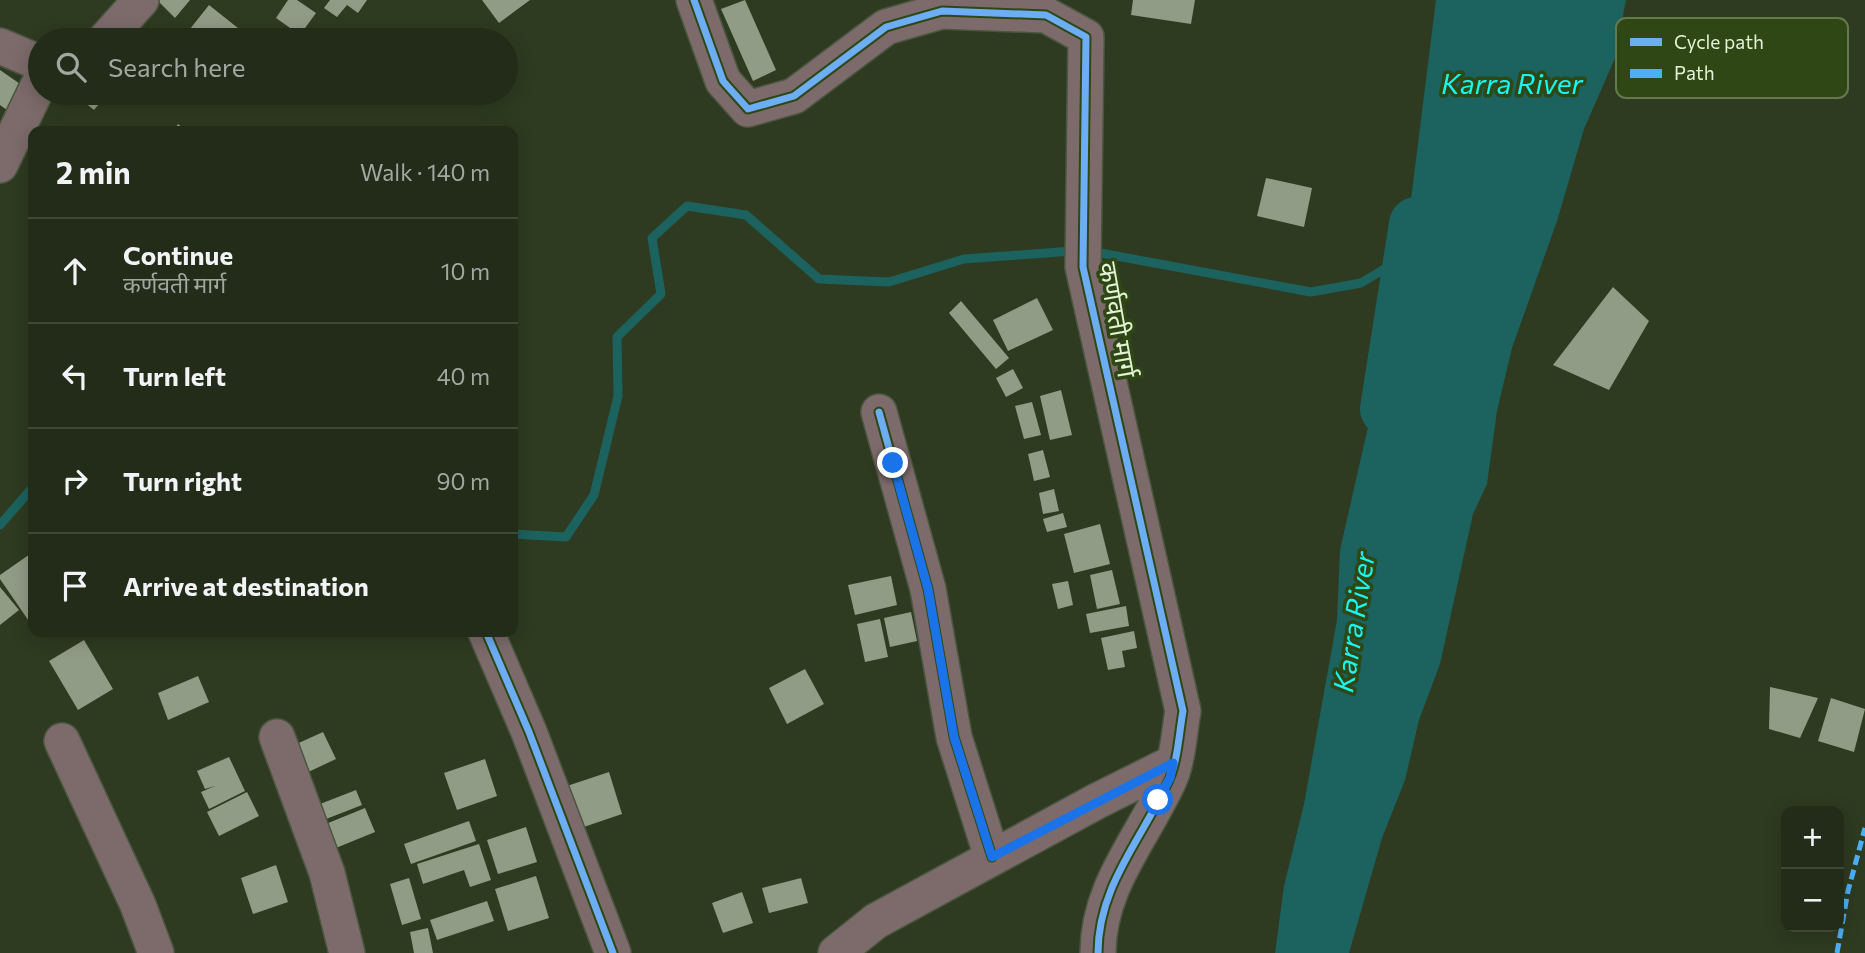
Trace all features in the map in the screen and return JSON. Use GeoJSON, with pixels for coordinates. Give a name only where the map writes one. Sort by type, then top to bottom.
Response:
{"type":"FeatureCollection","features":[{"type":"Feature","properties":{"kind":"street"},"geometry":{"type":"LineString","coordinates":[[116,28],[141,0]]}},
{"type":"Feature","properties":{"kind":"street","name":"कर्णवती मार्ग"},"geometry":{"type":"LineString","coordinates":[[694,0],[723,81],[748,109],[794,96],[886,27],[942,11],[1046,15],[1086,37],[1083,267],[1183,711],[1170,778],[1109,890],[1098,926],[1098,953]]}},
{"type":"Feature","properties":{"kind":"street"},"geometry":{"type":"LineString","coordinates":[[0,46],[28,58]]}},
{"type":"Feature","properties":{"kind":"street"},"geometry":{"type":"LineString","coordinates":[[0,165],[29,105]]}},
{"type":"Feature","properties":{"kind":"street"},"geometry":{"type":"LineString","coordinates":[[879,412],[928,589],[954,737],[992,857]]}},
{"type":"Feature","properties":{"kind":"street"},"geometry":{"type":"LineString","coordinates":[[488,637],[529,732],[613,953]]}},
{"type":"Feature","properties":{"kind":"street"},"geometry":{"type":"LineString","coordinates":[[277,737],[327,873],[347,953]]}},
{"type":"Feature","properties":{"kind":"street"},"geometry":{"type":"LineString","coordinates":[[62,741],[138,905],[156,953]]}},
{"type":"Feature","properties":{"kind":"street"},"geometry":{"type":"LineString","coordinates":[[836,953],[876,920],[1173,763]]}},
{"type":"Feature","properties":{"kind":"water","name":"Karra River"},"geometry":{"type":"Polygon","coordinates":[[[1436,0],[1626,0],[1623,18],[1616,18],[1615,58],[1584,129],[1557,221],[1512,348],[1497,411],[1487,484],[1473,514],[1440,664],[1419,720],[1405,780],[1382,838],[1349,953],[1275,953],[1284,886],[1304,804],[1337,620],[1340,550],[1386,348],[1401,333],[1407,321],[1407,307],[1400,287],[1436,0]]]}},
{"type":"Feature","properties":{"kind":"building"},"geometry":{"type":"Polygon","coordinates":[[[157,0],[190,0],[175,18],[157,0]]]}},
{"type":"Feature","properties":{"kind":"building"},"geometry":{"type":"Polygon","coordinates":[[[288,0],[297,0],[316,13],[305,28],[290,28],[276,18],[288,0]]]}},
{"type":"Feature","properties":{"kind":"building"},"geometry":{"type":"Polygon","coordinates":[[[330,0],[367,0],[358,13],[347,5],[337,17],[324,8],[330,0]]]}},
{"type":"Feature","properties":{"kind":"building"},"geometry":{"type":"Polygon","coordinates":[[[482,0],[530,0],[499,23],[482,0]]]}},
{"type":"Feature","properties":{"kind":"building"},"geometry":{"type":"Polygon","coordinates":[[[745,0],[776,70],[753,81],[721,9],[745,0]]]}},
{"type":"Feature","properties":{"kind":"building"},"geometry":{"type":"Polygon","coordinates":[[[1133,0],[1195,0],[1191,24],[1131,15],[1133,0]]]}},
{"type":"Feature","properties":{"kind":"building"},"geometry":{"type":"Polygon","coordinates":[[[209,5],[238,28],[191,28],[209,5]]]}},
{"type":"Feature","properties":{"kind":"building"},"geometry":{"type":"Polygon","coordinates":[[[0,70],[23,86],[7,110],[0,105],[0,70]]]}},
{"type":"Feature","properties":{"kind":"building"},"geometry":{"type":"Polygon","coordinates":[[[1266,178],[1312,188],[1304,227],[1257,216],[1266,178]]]}},
{"type":"Feature","properties":{"kind":"building"},"geometry":{"type":"Polygon","coordinates":[[[1096,261],[1116,262],[1115,280],[1095,279],[1096,261]]]}},
{"type":"Feature","properties":{"kind":"building"},"geometry":{"type":"Polygon","coordinates":[[[1613,287],[1649,321],[1609,390],[1553,365],[1613,287]]]}},
{"type":"Feature","properties":{"kind":"building"},"geometry":{"type":"Polygon","coordinates":[[[1037,298],[1053,330],[1008,351],[993,320],[1037,298]]]}},
{"type":"Feature","properties":{"kind":"building"},"geometry":{"type":"Polygon","coordinates":[[[961,301],[1009,358],[996,369],[949,313],[961,301]]]}},
{"type":"Feature","properties":{"kind":"building"},"geometry":{"type":"Polygon","coordinates":[[[1013,369],[1023,388],[1006,397],[996,378],[1013,369]]]}},
{"type":"Feature","properties":{"kind":"building"},"geometry":{"type":"Polygon","coordinates":[[[1061,390],[1072,435],[1050,440],[1040,396],[1061,390]]]}},
{"type":"Feature","properties":{"kind":"building"},"geometry":{"type":"Polygon","coordinates":[[[1032,402],[1041,435],[1024,439],[1015,406],[1032,402]]]}},
{"type":"Feature","properties":{"kind":"building"},"geometry":{"type":"Polygon","coordinates":[[[1043,450],[1050,477],[1034,481],[1028,454],[1043,450]]]}},
{"type":"Feature","properties":{"kind":"building"},"geometry":{"type":"Polygon","coordinates":[[[1054,489],[1059,511],[1043,514],[1039,493],[1054,489]]]}},
{"type":"Feature","properties":{"kind":"building"},"geometry":{"type":"Polygon","coordinates":[[[1063,513],[1067,527],[1047,532],[1043,519],[1063,513]]]}},
{"type":"Feature","properties":{"kind":"building"},"geometry":{"type":"Polygon","coordinates":[[[1100,524],[1110,564],[1074,573],[1064,534],[1100,524]]]}},
{"type":"Feature","properties":{"kind":"building"},"geometry":{"type":"Polygon","coordinates":[[[28,555],[28,620],[0,579],[0,575],[28,555]]]}},
{"type":"Feature","properties":{"kind":"building"},"geometry":{"type":"Polygon","coordinates":[[[1112,570],[1120,604],[1097,609],[1090,575],[1112,570]]]}},
{"type":"Feature","properties":{"kind":"building"},"geometry":{"type":"Polygon","coordinates":[[[891,576],[897,605],[855,615],[848,585],[891,576]]]}},
{"type":"Feature","properties":{"kind":"building"},"geometry":{"type":"Polygon","coordinates":[[[1068,581],[1073,605],[1058,609],[1052,584],[1068,581]]]}},
{"type":"Feature","properties":{"kind":"building"},"geometry":{"type":"Polygon","coordinates":[[[0,587],[19,610],[0,625],[0,587]]]}},
{"type":"Feature","properties":{"kind":"building"},"geometry":{"type":"Polygon","coordinates":[[[1126,606],[1129,626],[1090,633],[1086,614],[1126,606]]]}},
{"type":"Feature","properties":{"kind":"building"},"geometry":{"type":"Polygon","coordinates":[[[911,612],[917,641],[890,647],[884,618],[911,612]]]}},
{"type":"Feature","properties":{"kind":"building"},"geometry":{"type":"Polygon","coordinates":[[[880,619],[888,657],[865,662],[857,624],[880,619]]]}},
{"type":"Feature","properties":{"kind":"building"},"geometry":{"type":"Polygon","coordinates":[[[1134,631],[1137,648],[1122,651],[1125,667],[1108,670],[1101,638],[1134,631]]]}},
{"type":"Feature","properties":{"kind":"building"},"geometry":{"type":"Polygon","coordinates":[[[84,640],[113,689],[78,710],[49,661],[84,640]]]}},
{"type":"Feature","properties":{"kind":"building"},"geometry":{"type":"Polygon","coordinates":[[[805,669],[824,704],[787,724],[769,688],[805,669]]]}},
{"type":"Feature","properties":{"kind":"building"},"geometry":{"type":"Polygon","coordinates":[[[198,676],[209,702],[168,720],[158,693],[198,676]]]}},
{"type":"Feature","properties":{"kind":"building"},"geometry":{"type":"Polygon","coordinates":[[[1770,687],[1818,698],[1800,738],[1769,729],[1770,687]]]}},
{"type":"Feature","properties":{"kind":"building"},"geometry":{"type":"Polygon","coordinates":[[[1831,698],[1865,709],[1854,752],[1818,741],[1831,698]]]}},
{"type":"Feature","properties":{"kind":"building"},"geometry":{"type":"Polygon","coordinates":[[[323,732],[336,759],[304,774],[292,746],[323,732]]]}},
{"type":"Feature","properties":{"kind":"building"},"geometry":{"type":"Polygon","coordinates":[[[229,757],[245,791],[209,809],[201,792],[215,786],[205,789],[197,771],[229,757]]]}},
{"type":"Feature","properties":{"kind":"building"},"geometry":{"type":"Polygon","coordinates":[[[485,759],[497,796],[457,810],[444,773],[485,759]]]}},
{"type":"Feature","properties":{"kind":"building"},"geometry":{"type":"Polygon","coordinates":[[[609,772],[622,814],[575,830],[561,788],[609,772]]]}},
{"type":"Feature","properties":{"kind":"building"},"geometry":{"type":"Polygon","coordinates":[[[356,790],[362,805],[321,821],[315,806],[356,790]]]}},
{"type":"Feature","properties":{"kind":"building"},"geometry":{"type":"Polygon","coordinates":[[[247,792],[259,816],[219,836],[207,812],[247,792]]]}},
{"type":"Feature","properties":{"kind":"building"},"geometry":{"type":"Polygon","coordinates":[[[365,808],[375,832],[331,850],[321,826],[365,808]]]}},
{"type":"Feature","properties":{"kind":"building"},"geometry":{"type":"Polygon","coordinates":[[[469,821],[476,841],[411,864],[404,844],[469,821]]]}},
{"type":"Feature","properties":{"kind":"building"},"geometry":{"type":"Polygon","coordinates":[[[526,827],[537,862],[498,874],[487,840],[526,827]]]}},
{"type":"Feature","properties":{"kind":"building"},"geometry":{"type":"Polygon","coordinates":[[[479,844],[491,880],[470,887],[464,870],[423,884],[417,864],[479,844]]]}},
{"type":"Feature","properties":{"kind":"building"},"geometry":{"type":"Polygon","coordinates":[[[276,865],[288,902],[253,914],[241,878],[276,865]]]}},
{"type":"Feature","properties":{"kind":"building"},"geometry":{"type":"Polygon","coordinates":[[[536,876],[549,918],[508,931],[495,889],[536,876]]]}},
{"type":"Feature","properties":{"kind":"building"},"geometry":{"type":"Polygon","coordinates":[[[409,878],[421,919],[402,925],[390,884],[409,878]]]}},
{"type":"Feature","properties":{"kind":"building"},"geometry":{"type":"Polygon","coordinates":[[[801,878],[808,903],[769,913],[762,888],[801,878]]]}},
{"type":"Feature","properties":{"kind":"building"},"geometry":{"type":"Polygon","coordinates":[[[742,892],[753,923],[723,933],[712,903],[742,892]]]}},
{"type":"Feature","properties":{"kind":"building"},"geometry":{"type":"Polygon","coordinates":[[[487,901],[494,921],[437,940],[430,920],[487,901]]]}},
{"type":"Feature","properties":{"kind":"building"},"geometry":{"type":"Polygon","coordinates":[[[428,928],[433,953],[414,953],[410,932],[428,928]]]}},
{"type":"Feature","properties":{"kind":"waterway"},"geometry":{"type":"LineString","coordinates":[[518,534],[566,537],[594,495],[618,396],[617,337],[661,294],[652,238],[687,206],[746,215],[819,279],[889,282],[964,259],[1073,251]]}},
{"type":"Feature","properties":{"kind":"waterway","name":"Karra River"},"geometry":{"type":"LineString","coordinates":[[1387,409],[1416,224]]}},
{"type":"Feature","properties":{"kind":"waterway"},"geometry":{"type":"LineString","coordinates":[[1095,252],[1311,292],[1361,283],[1411,253]]}},
{"type":"Feature","properties":{"kind":"waterway"},"geometry":{"type":"LineString","coordinates":[[0,525],[28,493]]}},
{"type":"Feature","properties":{"kind":"marked path"},"geometry":{"type":"LineString","coordinates":[[1837,953],[1848,891],[1865,828]]}},
{"type":"Feature","properties":{"kind":"cycle path"},"geometry":{"type":"LineString","coordinates":[[694,0],[723,81],[748,109],[794,96],[886,27],[942,11],[1046,15],[1086,37],[1083,267],[1183,711],[1172,772],[1113,884],[1105,906],[1098,953]]}},
{"type":"Feature","properties":{"kind":"cycle path"},"geometry":{"type":"LineString","coordinates":[[879,412],[928,589],[954,737],[992,857]]}},
{"type":"Feature","properties":{"kind":"cycle path"},"geometry":{"type":"LineString","coordinates":[[488,637],[529,732],[613,953]]}},
{"type":"Feature","properties":{"kind":"route"},"geometry":{"type":"LineString","coordinates":[[893,463],[928,589],[954,737],[992,857],[1173,763],[1170,778],[1158,800]]}}]}
